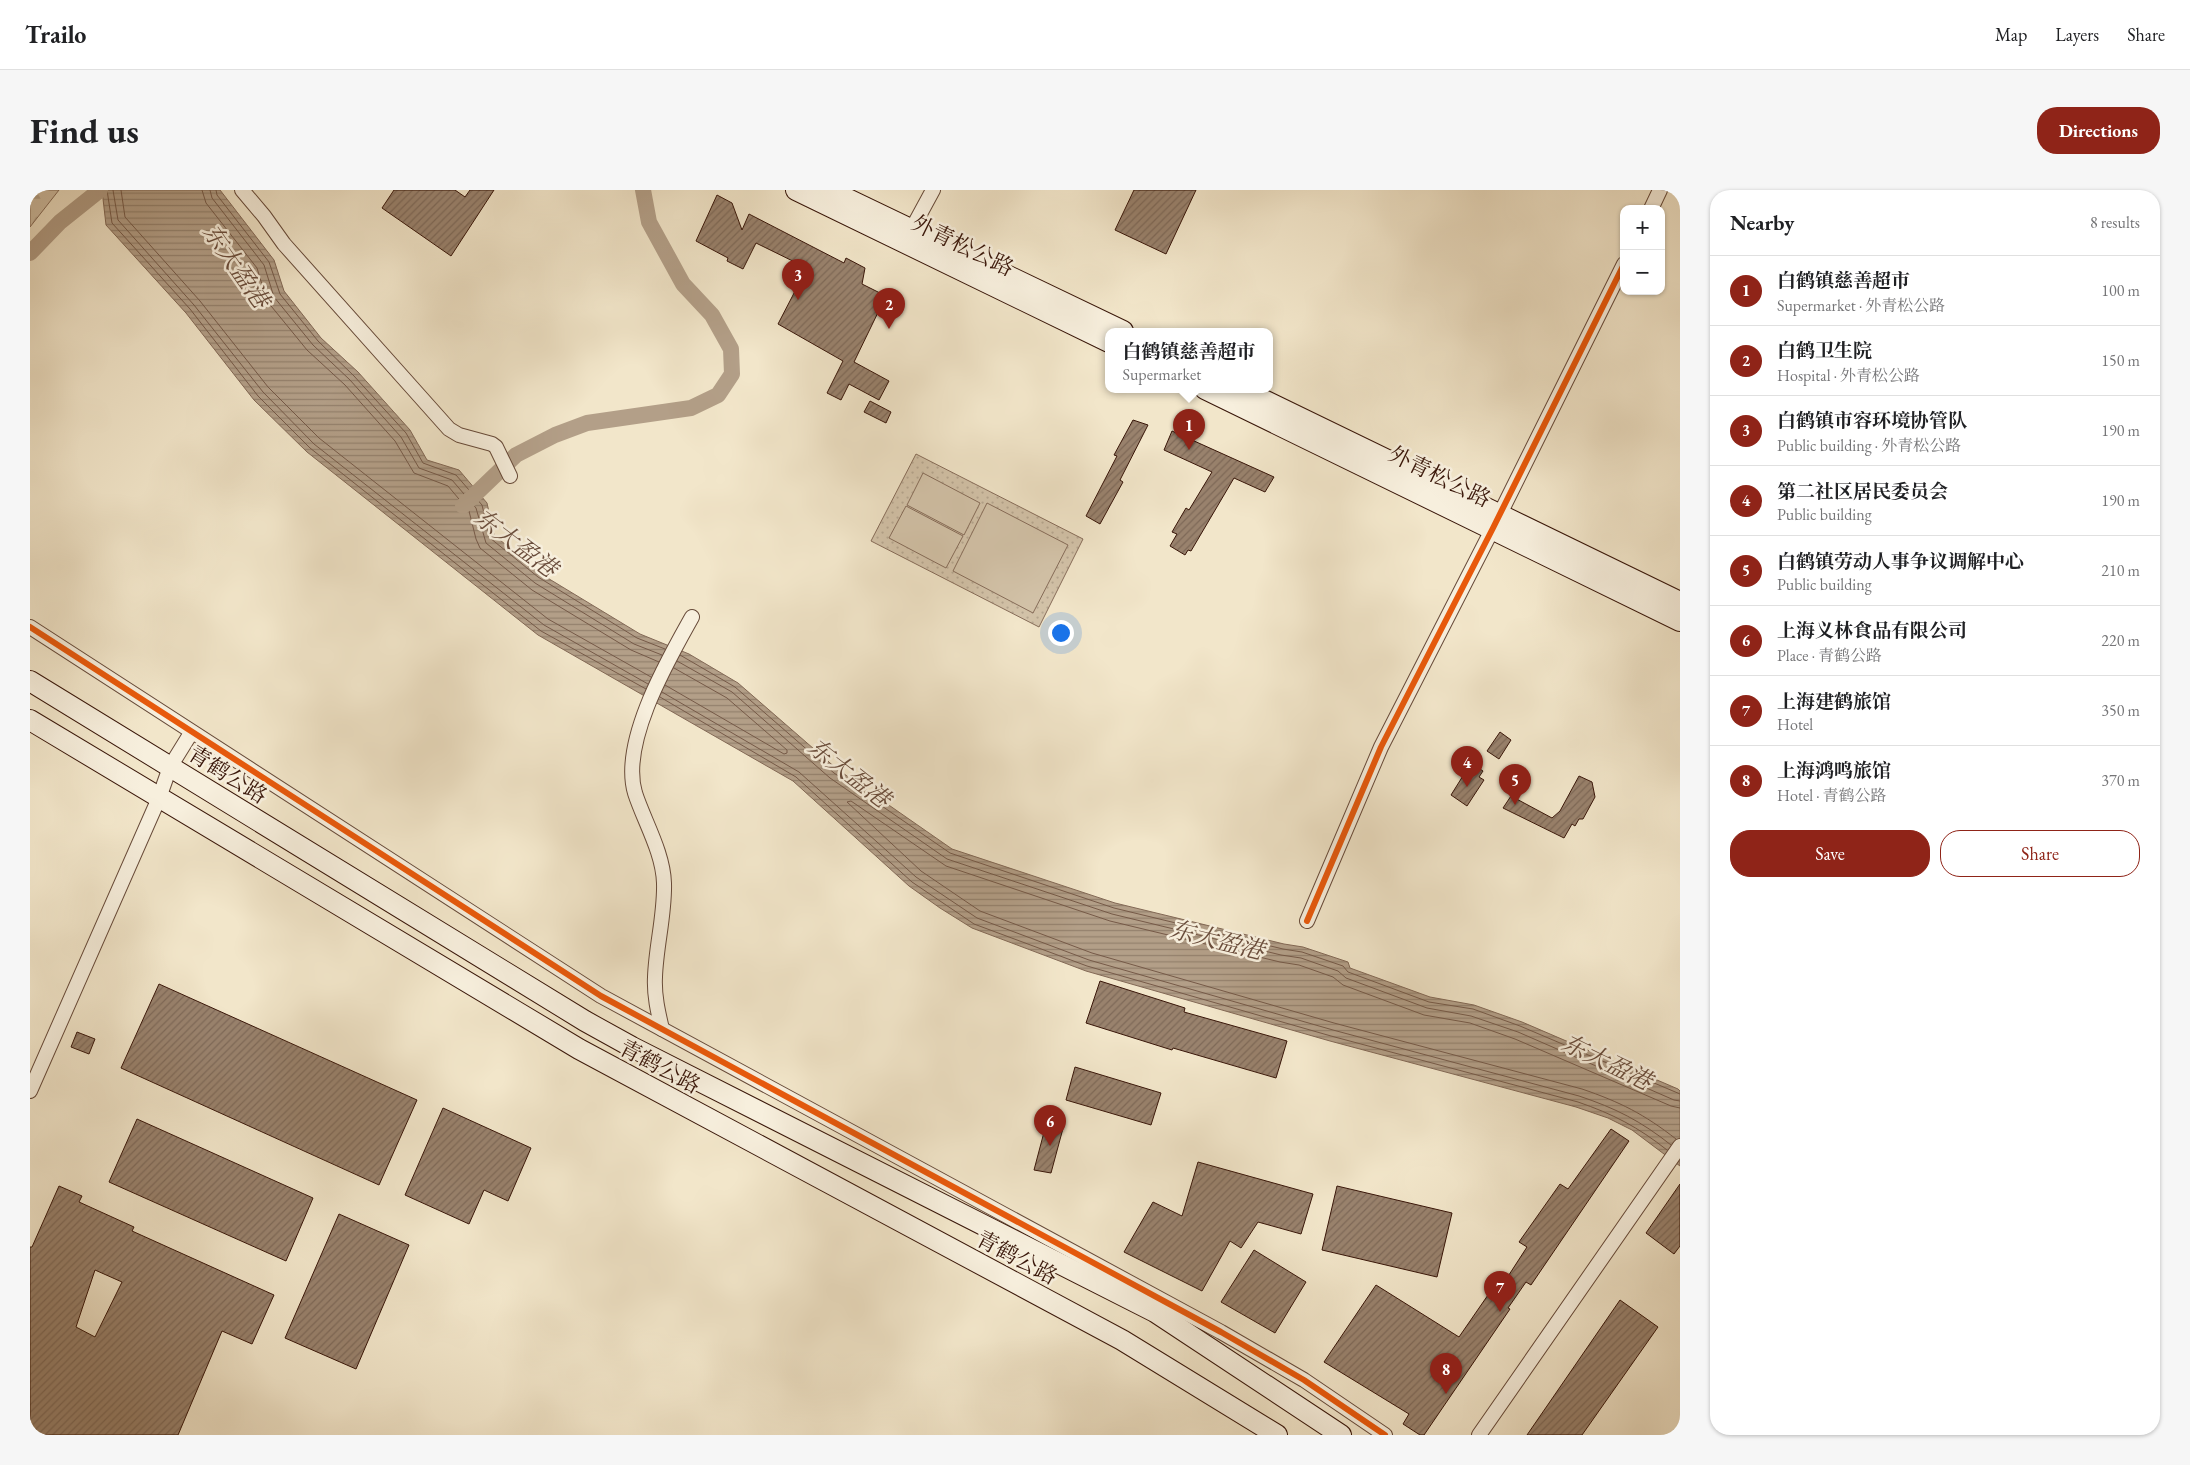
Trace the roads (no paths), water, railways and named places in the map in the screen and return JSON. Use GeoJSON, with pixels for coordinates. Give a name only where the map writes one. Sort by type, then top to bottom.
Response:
{"type":"FeatureCollection","features":[{"type":"Feature","properties":{"kind":"main road","name":"外青松公路"},"geometry":{"type":"LineString","coordinates":[[796,190],[908,236],[1116,328]]}},
{"type":"Feature","properties":{"kind":"main road","name":"外青松公路"},"geometry":{"type":"LineString","coordinates":[[829,190],[908,236],[1105,340]]}},
{"type":"Feature","properties":{"kind":"main road","name":"外青松公路"},"geometry":{"type":"LineString","coordinates":[[1214,393],[1497,522],[1680,602]]}},
{"type":"Feature","properties":{"kind":"main road","name":"外青松公路"},"geometry":{"type":"LineString","coordinates":[[1249,393],[1497,522],[1589,578],[1680,622]]}},
{"type":"Feature","properties":{"kind":"main road","name":"青鹤公路"},"geometry":{"type":"LineString","coordinates":[[30,682],[585,1021],[632,1047],[1156,1312],[1342,1435]]}},
{"type":"Feature","properties":{"kind":"main road","name":"青鹤公路"},"geometry":{"type":"LineString","coordinates":[[30,720],[579,1050],[1122,1340],[1277,1435]]}},
{"type":"Feature","properties":{"kind":"street"},"geometry":{"type":"LineString","coordinates":[[242,190],[284,244],[449,428],[460,435],[485,442],[496,448],[510,476]]}},
{"type":"Feature","properties":{"kind":"street"},"geometry":{"type":"LineString","coordinates":[[908,236],[933,190]]}},
{"type":"Feature","properties":{"kind":"street"},"geometry":{"type":"LineString","coordinates":[[1653,205],[1660,190]]}},
{"type":"Feature","properties":{"kind":"street"},"geometry":{"type":"LineString","coordinates":[[1307,921],[1381,748],[1497,522],[1620,272]]}},
{"type":"Feature","properties":{"kind":"street"},"geometry":{"type":"LineString","coordinates":[[662,1029],[655,998],[654,977],[664,881],[650,830],[635,793],[631,773],[634,747],[646,710],[675,646],[692,617]]}},
{"type":"Feature","properties":{"kind":"street"},"geometry":{"type":"LineString","coordinates":[[30,627],[600,996],[1221,1332],[1304,1380],[1385,1435]]}},
{"type":"Feature","properties":{"kind":"street"},"geometry":{"type":"LineString","coordinates":[[30,1091],[159,798],[170,767],[192,733]]}},
{"type":"Feature","properties":{"kind":"street"},"geometry":{"type":"LineString","coordinates":[[1478,1435],[1680,1146]]}},
{"type":"Feature","properties":{"kind":"water","name":"东大盈港"},"geometry":{"type":"Polygon","coordinates":[[[102,190],[220,190],[274,260],[284,291],[321,338],[358,372],[410,430],[427,460],[459,470],[487,503],[494,535],[541,574],[640,634],[689,654],[738,683],[837,769],[952,849],[1115,903],[1303,947],[1348,962],[1350,968],[1430,997],[1474,1005],[1522,1022],[1678,1089],[1680,1091],[1680,1166],[1632,1130],[1608,1118],[1576,1107],[1330,1041],[1086,971],[972,928],[909,886],[793,781],[538,635],[307,452],[254,400],[186,313],[106,225],[102,190]]]}},
{"type":"Feature","properties":{"kind":"waterway"},"geometry":{"type":"LineString","coordinates":[[30,253],[60,222],[100,190]]}},
{"type":"Feature","properties":{"kind":"waterway"},"geometry":{"type":"LineString","coordinates":[[463,506],[516,455],[555,435],[587,423],[691,408],[718,395],[732,374],[731,349],[712,315],[683,284],[649,222],[643,190]]}},
{"type":"Feature","properties":{"kind":"place","name":"白鹤镇市容环境协管队"},"geometry":{"type":"Point","coordinates":[798,300]}},
{"type":"Feature","properties":{"kind":"place","name":"白鹤卫生院"},"geometry":{"type":"Point","coordinates":[889,329]}},
{"type":"Feature","properties":{"kind":"place","name":"白鹤镇慈善超市"},"geometry":{"type":"Point","coordinates":[1189,450]}},
{"type":"Feature","properties":{"kind":"place","name":"第二社区居民委员会"},"geometry":{"type":"Point","coordinates":[1467,787]}},
{"type":"Feature","properties":{"kind":"place","name":"白鹤镇劳动人事争议调解中心"},"geometry":{"type":"Point","coordinates":[1515,805]}},
{"type":"Feature","properties":{"kind":"place","name":"上海义林食品有限公司"},"geometry":{"type":"Point","coordinates":[1050,1146]}},
{"type":"Feature","properties":{"kind":"place","name":"上海建鹤旅馆"},"geometry":{"type":"Point","coordinates":[1500,1312]}},
{"type":"Feature","properties":{"kind":"place","name":"上海鸿鸣旅馆"},"geometry":{"type":"Point","coordinates":[1446,1394]}}]}
